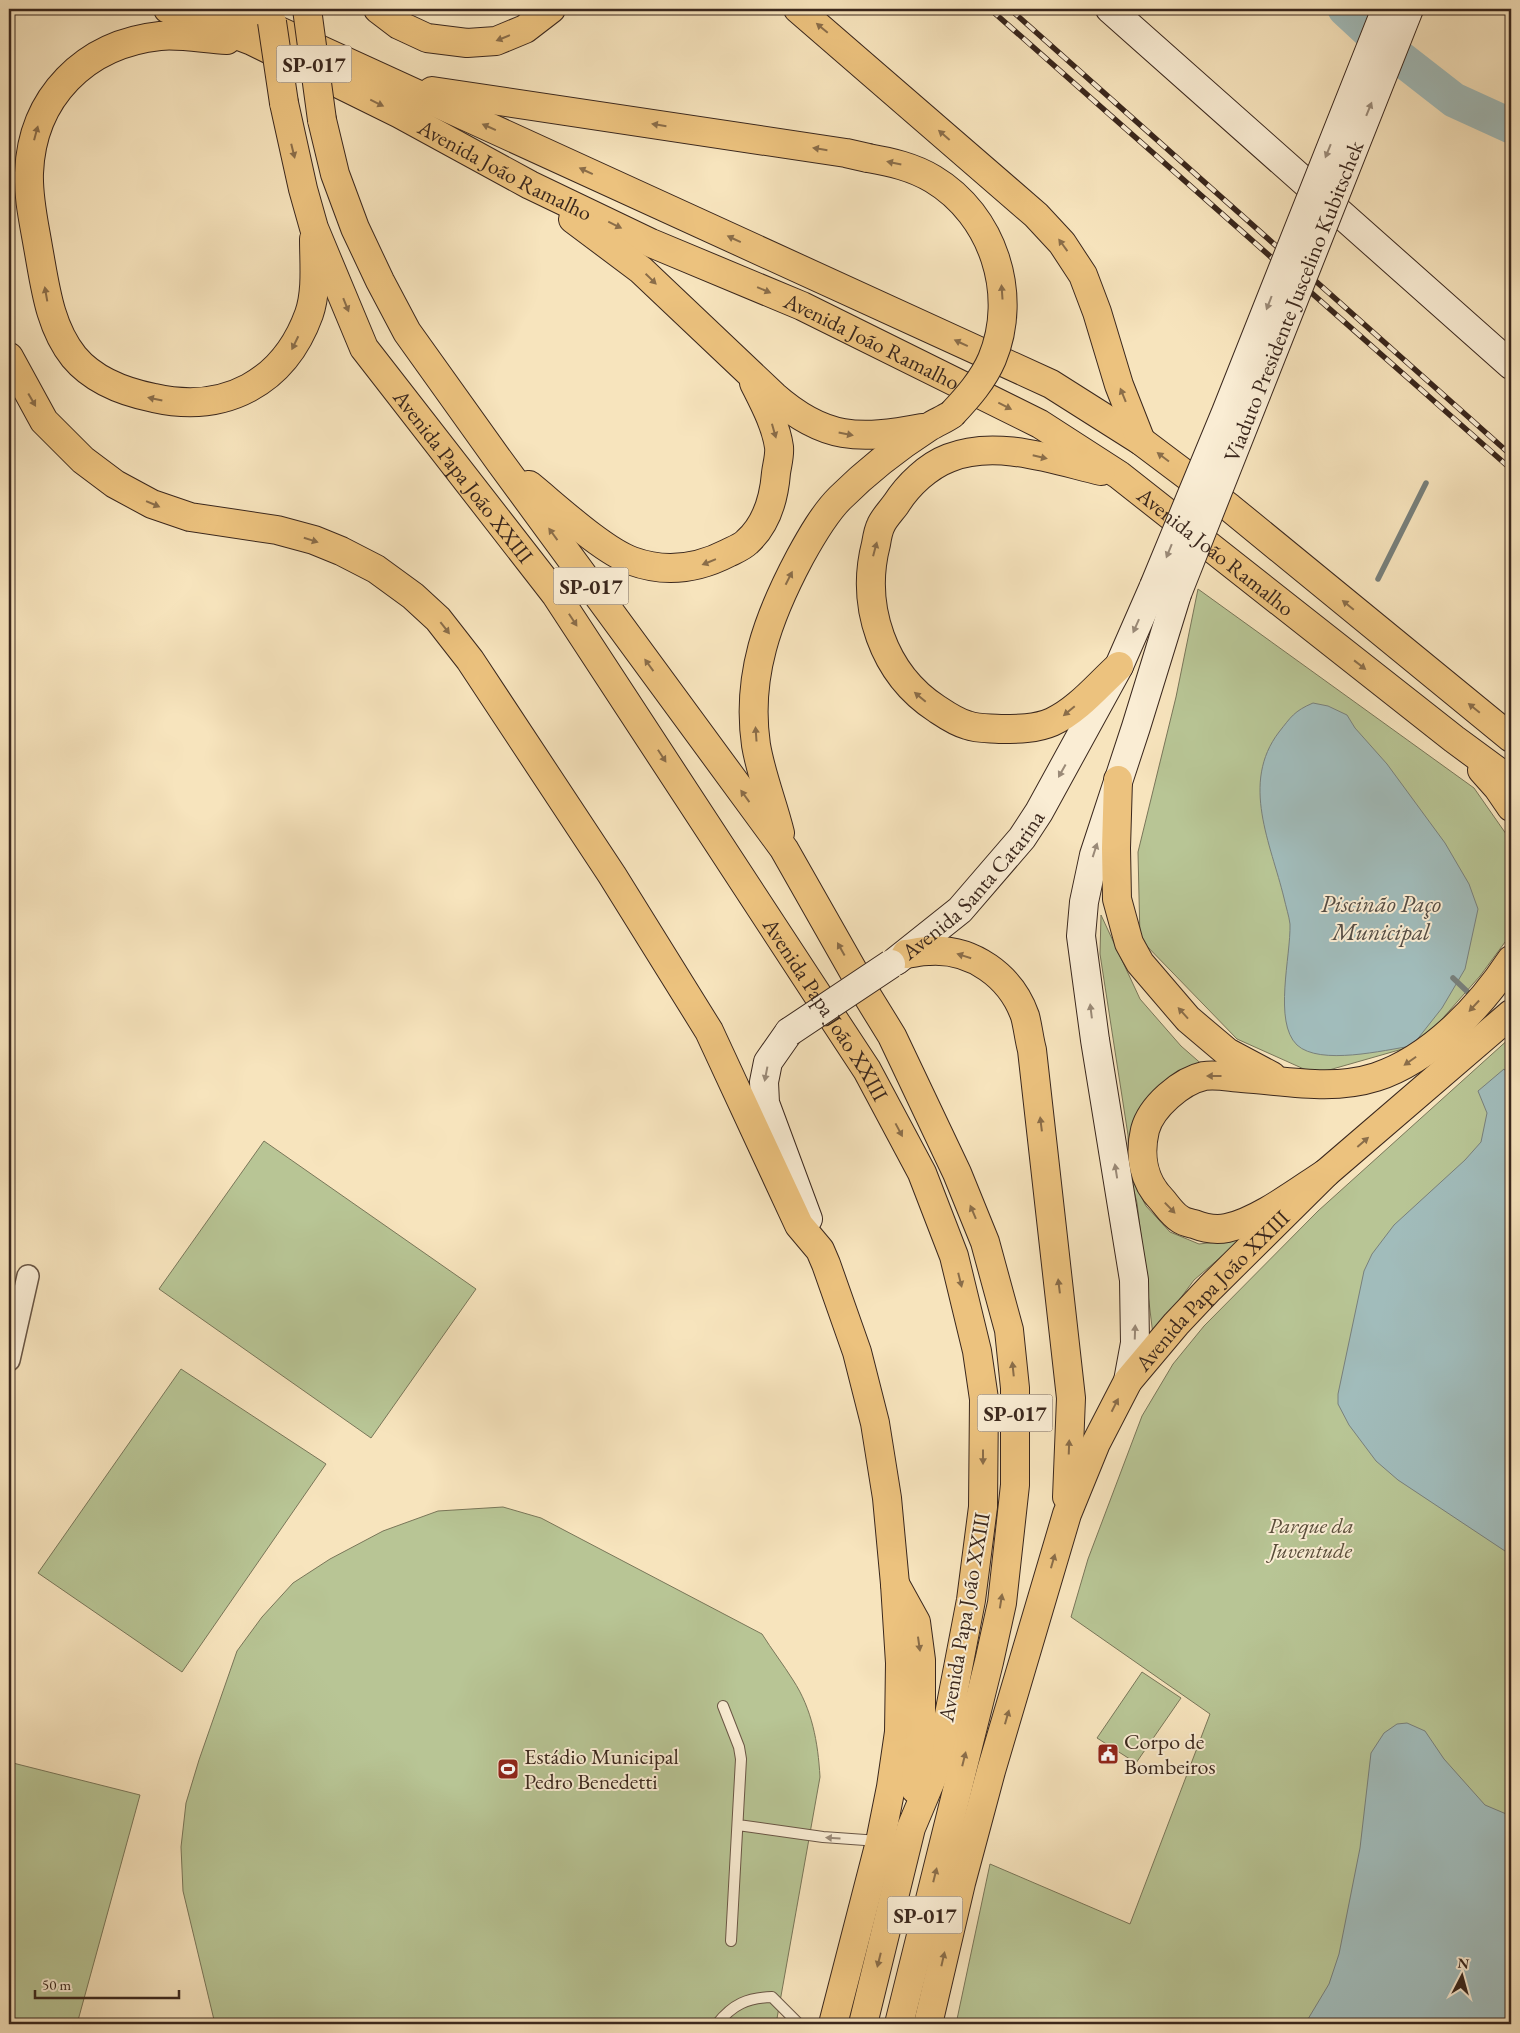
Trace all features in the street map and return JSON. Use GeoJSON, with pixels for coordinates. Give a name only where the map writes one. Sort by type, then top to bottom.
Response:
{"type":"FeatureCollection","features":[{"type":"Feature","properties":{"kind":"main road","name":"Avenida João Ramalho"},"geometry":{"type":"LineString","coordinates":[[168,9],[252,41],[400,114],[530,184],[651,243],[802,306],[1040,424],[1119,475],[1454,739],[1511,781]]}},
{"type":"Feature","properties":{"kind":"main road","name":"Avenida João Ramalho"},"geometry":{"type":"LineString","coordinates":[[231,9],[1051,384],[1141,441],[1230,508],[1511,738]]}},
{"type":"Feature","properties":{"kind":"main road","name":"Avenida Papa João XXIII"},"geometry":{"type":"LineString","coordinates":[[307,9],[322,120],[342,192],[355,228],[407,332],[784,849],[892,1036],[957,1173],[986,1242],[1009,1330],[1015,1388],[1015,1485],[1004,1583],[989,1662],[899,2024]]}},
{"type":"Feature","properties":{"kind":"main road"},"geometry":{"type":"LineString","coordinates":[[378,9],[399,25],[427,38],[467,43],[496,41],[525,29],[548,11]]}},
{"type":"Feature","properties":{"kind":"main road"},"geometry":{"type":"LineString","coordinates":[[798,9],[1036,215],[1062,243],[1083,275],[1097,312],[1119,385],[1141,441]]}},
{"type":"Feature","properties":{"kind":"main road"},"geometry":{"type":"LineString","coordinates":[[1110,9],[1511,365]]}},
{"type":"Feature","properties":{"kind":"main road","name":"Viaduto Presidente Juscelino Kubitschek"},"geometry":{"type":"LineString","coordinates":[[1166,590],[1226,412],[1386,9]]}},
{"type":"Feature","properties":{"kind":"main road","name":"Viaduto Presidente Juscelino Kubitschek"},"geometry":{"type":"LineString","coordinates":[[1166,590],[1409,9]]}},
{"type":"Feature","properties":{"kind":"main road","name":"Avenida Papa João XXIII"},"geometry":{"type":"LineString","coordinates":[[270,13],[284,103],[302,190],[314,228],[364,348],[556,595],[867,1070],[922,1174],[954,1256],[977,1351],[984,1399],[983,1507],[971,1600],[948,1720],[932,1778],[911,1828],[863,2024]]}},
{"type":"Feature","properties":{"kind":"main road"},"geometry":{"type":"LineString","coordinates":[[252,41],[161,36],[130,42],[102,52],[72,73],[50,100],[38,125],[29,172],[30,201],[48,303],[62,338],[75,358],[102,381],[130,393],[164,401],[197,403],[237,394],[266,378],[291,351],[309,313],[314,286],[314,228]]}},
{"type":"Feature","properties":{"kind":"main road"},"geometry":{"type":"LineString","coordinates":[[400,87],[817,149],[902,165],[933,179],[947,189],[960,200],[982,227],[996,258],[1003,292],[1002,326],[992,359],[975,389],[941,420],[880,462],[839,499],[810,539],[770,620],[758,659],[753,701],[756,745],[764,781],[784,849]]}},
{"type":"Feature","properties":{"kind":"main road"},"geometry":{"type":"LineString","coordinates":[[530,184],[566,214],[641,270],[792,411],[811,423],[832,431],[878,436],[941,420]]}},
{"type":"Feature","properties":{"kind":"main road","name":"Avenida Papa João XXIII"},"geometry":{"type":"LineString","coordinates":[[9,357],[44,421],[83,460],[115,484],[152,504],[190,517],[277,530],[314,540],[341,551],[376,569],[413,596],[438,619],[470,660],[612,875],[709,1031],[799,1225],[820,1250],[857,1352],[875,1423],[887,1498],[900,1663],[899,1732],[891,1787],[880,1842],[833,2024]]}},
{"type":"Feature","properties":{"kind":"main road"},"geometry":{"type":"LineString","coordinates":[[500,462],[602,544],[632,561],[663,568],[697,566],[721,557],[748,542],[768,512],[775,490],[779,447],[771,418],[748,371]]}},
{"type":"Feature","properties":{"kind":"main road"},"geometry":{"type":"LineString","coordinates":[[1118,666],[1065,715],[1050,723],[1025,729],[984,728],[966,725],[944,715],[911,690],[884,649],[874,620],[870,589],[872,559],[881,525],[904,491],[923,474],[949,458],[986,450],[1020,452],[1119,475]]}},
{"type":"Feature","properties":{"kind":"main road"},"geometry":{"type":"LineString","coordinates":[[1128,1380],[1135,1343],[1134,1280],[1095,1040],[1081,936],[1088,874],[1118,780],[1166,590]]}},
{"type":"Feature","properties":{"kind":"main road","name":"Avenida Santa Catarina"},"geometry":{"type":"LineString","coordinates":[[820,1250],[765,1103],[764,1082],[768,1062],[789,1032],[898,959],[960,910],[1022,838],[1039,812],[1118,666],[1166,590]]}},
{"type":"Feature","properties":{"kind":"main road"},"geometry":{"type":"LineString","coordinates":[[1454,739],[1498,788],[1511,807]]}},
{"type":"Feature","properties":{"kind":"main road"},"geometry":{"type":"LineString","coordinates":[[1118,780],[1117,899],[1129,943],[1140,963],[1188,1019],[1227,1052],[1280,1080]]}},
{"type":"Feature","properties":{"kind":"main road"},"geometry":{"type":"LineString","coordinates":[[898,959],[930,951],[969,957],[980,962],[1005,981],[1014,994],[1024,1016],[1032,1050],[1037,1089],[1070,1388],[1067,1514]]}},
{"type":"Feature","properties":{"kind":"main road"},"geometry":{"type":"LineString","coordinates":[[1326,1173],[1250,1221],[1226,1228],[1204,1228],[1180,1219],[1158,1196],[1144,1170],[1141,1146],[1146,1126],[1155,1111],[1168,1097],[1195,1079],[1215,1076],[1328,1085],[1376,1077],[1403,1066],[1449,1033],[1505,970]]}},
{"type":"Feature","properties":{"kind":"main road","name":"Avenida Papa João XXIII"},"geometry":{"type":"LineString","coordinates":[[932,2018],[991,1771],[1067,1514],[1096,1443],[1128,1380],[1210,1288],[1326,1173],[1511,1014]]}},
{"type":"Feature","properties":{"kind":"main road"},"geometry":{"type":"LineString","coordinates":[[895,1584],[916,1622],[922,1660],[921,1732],[911,1828]]}},
{"type":"Feature","properties":{"kind":"street"},"geometry":{"type":"LineString","coordinates":[[9,1360],[28,1276]]}},
{"type":"Feature","properties":{"kind":"lane"},"geometry":{"type":"LineString","coordinates":[[723,1706],[739,1747],[741,1759],[730,1941]]}},
{"type":"Feature","properties":{"kind":"lane"},"geometry":{"type":"LineString","coordinates":[[738,1825],[880,1842]]}},
{"type":"Feature","properties":{"kind":"lane"},"geometry":{"type":"LineString","coordinates":[[717,2024],[738,2004],[754,1998],[772,1997],[799,2024]]}},
{"type":"Feature","properties":{"kind":"green space"},"geometry":{"type":"Polygon","coordinates":[[[1198,589],[1474,788],[1511,841],[1511,934],[1480,976],[1420,1044],[1315,1074],[1237,1039],[1140,939],[1138,852],[1176,697],[1198,589]]]}},
{"type":"Feature","properties":{"kind":"green space"},"geometry":{"type":"Polygon","coordinates":[[[1101,915],[1140,999],[1181,1046],[1205,1067],[1133,1150],[1138,1190],[1146,1206],[1170,1232],[1199,1244],[1246,1239],[1229,1250],[1194,1280],[1153,1335],[1137,1203],[1129,1170],[1128,1135],[1100,954],[1101,915]]]}},
{"type":"Feature","properties":{"kind":"green space","name":"Parque da Juventude"},"geometry":{"type":"Polygon","coordinates":[[[1511,1037],[1511,2024],[956,2024],[990,1864],[1130,1924],[1210,1714],[1071,1617],[1088,1559],[1142,1416],[1173,1364],[1204,1326],[1318,1211],[1511,1037]]]}},
{"type":"Feature","properties":{"kind":"green space"},"geometry":{"type":"Polygon","coordinates":[[[264,1141],[476,1289],[371,1438],[159,1289],[264,1141]]]}},
{"type":"Feature","properties":{"kind":"green space"},"geometry":{"type":"Polygon","coordinates":[[[181,1369],[326,1464],[182,1672],[38,1573],[181,1369]]]}},
{"type":"Feature","properties":{"kind":"green space","name":"Estádio Municipal Pedro Benedetti"},"geometry":{"type":"Polygon","coordinates":[[[503,1507],[541,1518],[762,1634],[800,1691],[813,1726],[818,1751],[820,1777],[776,2024],[215,2024],[183,1891],[181,1847],[186,1803],[237,1651],[262,1617],[293,1583],[330,1559],[383,1531],[438,1511],[503,1507]]]}},
{"type":"Feature","properties":{"kind":"green space"},"geometry":{"type":"Polygon","coordinates":[[[1142,1672],[1181,1698],[1136,1763],[1097,1738],[1142,1672]]]}},
{"type":"Feature","properties":{"kind":"green space"},"geometry":{"type":"Polygon","coordinates":[[[9,1762],[140,1795],[77,2024],[9,2024],[9,1762]]]}},
{"type":"Feature","properties":{"kind":"water","name":"Piscinão Paço Municipal"},"geometry":{"type":"Polygon","coordinates":[[[1313,703],[1328,706],[1347,715],[1355,728],[1387,764],[1445,843],[1469,884],[1478,909],[1465,969],[1442,1008],[1412,1046],[1353,1055],[1321,1055],[1307,1051],[1297,1045],[1290,1035],[1286,1021],[1285,988],[1290,924],[1266,835],[1260,793],[1262,772],[1267,752],[1279,732],[1293,715],[1313,703]]]}},
{"type":"Feature","properties":{"kind":"water"},"geometry":{"type":"Polygon","coordinates":[[[1504,1069],[1511,1078],[1511,1555],[1398,1480],[1376,1461],[1349,1425],[1338,1404],[1338,1394],[1364,1271],[1372,1254],[1394,1225],[1465,1160],[1481,1142],[1487,1113],[1478,1091],[1504,1069]]]}},
{"type":"Feature","properties":{"kind":"water"},"geometry":{"type":"Polygon","coordinates":[[[1407,1723],[1425,1731],[1444,1759],[1485,1805],[1511,1816],[1511,2015],[1505,2024],[1305,2024],[1329,1984],[1339,1954],[1360,1848],[1371,1753],[1384,1733],[1397,1724],[1407,1723]]]}},
{"type":"Feature","properties":{"kind":"waterway"},"geometry":{"type":"LineString","coordinates":[[1345,9],[1386,47],[1454,100],[1511,126]]}},
{"type":"Feature","properties":{"kind":"waterway"},"geometry":{"type":"LineString","coordinates":[[1378,579],[1426,483]]}},
{"type":"Feature","properties":{"kind":"waterway"},"geometry":{"type":"LineString","coordinates":[[1453,978],[1474,998]]}},
{"type":"Feature","properties":{"kind":"railway"},"geometry":{"type":"LineString","coordinates":[[990,9],[1511,469]]}},
{"type":"Feature","properties":{"kind":"railway"},"geometry":{"type":"LineString","coordinates":[[1010,9],[1511,455]]}},
{"type":"Feature","properties":{"kind":"place","name":"Corpo de Bombeiros"},"geometry":{"type":"Point","coordinates":[1108,1754]}},
{"type":"Feature","properties":{"kind":"place","name":"Estádio Municipal Pedro Benedetti"},"geometry":{"type":"Point","coordinates":[508,1769]}}]}
